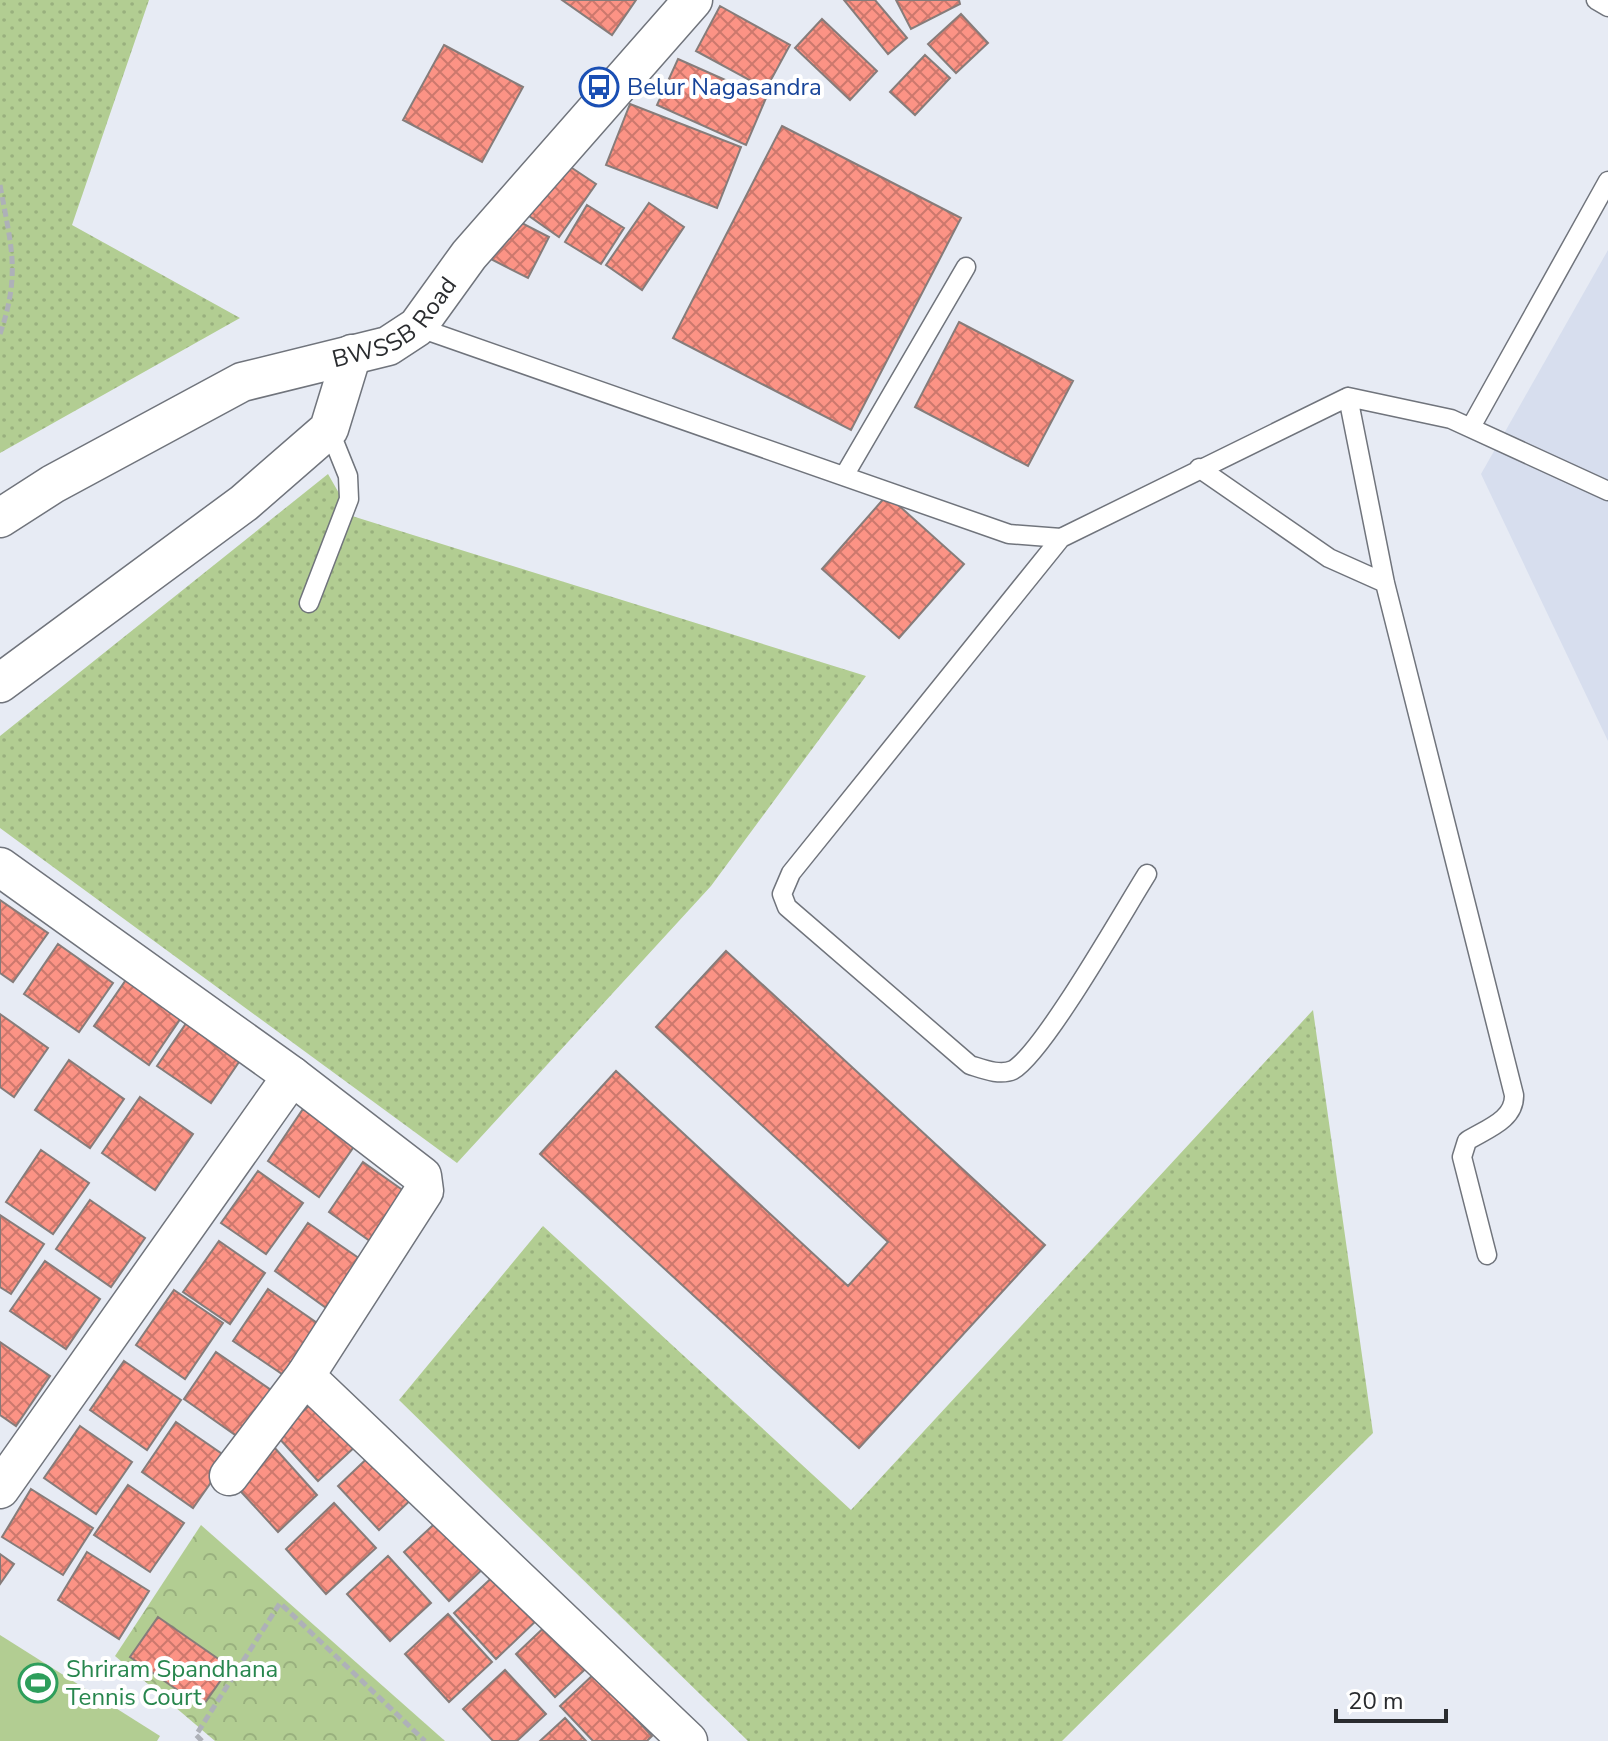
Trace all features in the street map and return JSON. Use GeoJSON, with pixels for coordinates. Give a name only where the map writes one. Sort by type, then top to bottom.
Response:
{"type":"FeatureCollection","features":[{"type":"Feature","properties":{"kind":"street","name":"BWSSB Road"},"geometry":{"type":"LineString","coordinates":[[0,518],[53,484],[242,382],[388,346],[417,327],[469,255],[691,1]]}},
{"type":"Feature","properties":{"kind":"street"},"geometry":{"type":"LineString","coordinates":[[0,683],[244,503],[329,429],[352,354]]}},
{"type":"Feature","properties":{"kind":"street"},"geometry":{"type":"LineString","coordinates":[[0,867],[292,1076],[422,1176],[426,1185],[305,1376],[229,1476]]}},
{"type":"Feature","properties":{"kind":"street"},"geometry":{"type":"LineString","coordinates":[[0,1489],[292,1076]]}},
{"type":"Feature","properties":{"kind":"street"},"geometry":{"type":"LineString","coordinates":[[305,1376],[688,1741]]}},
{"type":"Feature","properties":{"kind":"lane"},"geometry":{"type":"LineString","coordinates":[[1596,0],[1608,7]]}},
{"type":"Feature","properties":{"kind":"lane"},"geometry":{"type":"LineString","coordinates":[[1471,427],[1608,181]]}},
{"type":"Feature","properties":{"kind":"lane"},"geometry":{"type":"LineString","coordinates":[[844,476],[966,267]]}},
{"type":"Feature","properties":{"kind":"lane"},"geometry":{"type":"LineString","coordinates":[[417,327],[1009,534],[1061,538]]}},
{"type":"Feature","properties":{"kind":"lane"},"geometry":{"type":"LineString","coordinates":[[1348,397],[1385,583],[1514,1095],[1515,1105],[1507,1117],[1467,1141],[1462,1157],[1487,1255]]}},
{"type":"Feature","properties":{"kind":"lane"},"geometry":{"type":"LineString","coordinates":[[1147,874],[1037,1047],[1012,1071],[993,1072],[970,1065],[787,907],[782,894],[791,873],[1061,538],[1199,468],[1348,397],[1451,419],[1608,491]]}},
{"type":"Feature","properties":{"kind":"lane"},"geometry":{"type":"LineString","coordinates":[[309,603],[349,499],[348,476],[329,429]]}},
{"type":"Feature","properties":{"kind":"lane"},"geometry":{"type":"LineString","coordinates":[[1199,468],[1273,523],[1329,558],[1385,583]]}},
{"type":"Feature","properties":{"kind":"path"},"geometry":{"type":"LineString","coordinates":[[0,185],[13,255],[13,296],[0,334]]}},
{"type":"Feature","properties":{"kind":"path"},"geometry":{"type":"LineString","coordinates":[[202,1741],[196,1735],[280,1603],[425,1741]]}},
{"type":"Feature","properties":{"kind":"shaded area"},"geometry":{"type":"Polygon","coordinates":[[[1608,250],[1608,741],[1481,474],[1608,250]]]}},
{"type":"Feature","properties":{"kind":"green space"},"geometry":{"type":"Polygon","coordinates":[[[0,0],[149,0],[72,225],[240,318],[0,453],[0,0]]]}},
{"type":"Feature","properties":{"kind":"green space"},"geometry":{"type":"Polygon","coordinates":[[[328,474],[352,516],[866,676],[711,886],[457,1163],[0,828],[0,736],[328,474]]]}},
{"type":"Feature","properties":{"kind":"green space"},"geometry":{"type":"Polygon","coordinates":[[[1313,1010],[1373,1433],[1062,1741],[748,1741],[399,1400],[543,1226],[851,1510],[1313,1010]]]}},
{"type":"Feature","properties":{"kind":"green space"},"geometry":{"type":"Polygon","coordinates":[[[201,1525],[445,1741],[215,1741],[115,1656],[201,1525]]]}},
{"type":"Feature","properties":{"kind":"green space","name":"Shriram Spandhana Tennis Court"},"geometry":{"type":"Polygon","coordinates":[[[0,1635],[160,1736],[157,1741],[0,1741],[0,1635]]]}},
{"type":"Feature","properties":{"kind":"building"},"geometry":{"type":"Polygon","coordinates":[[[562,0],[636,0],[612,35],[562,0]]]}},
{"type":"Feature","properties":{"kind":"building"},"geometry":{"type":"Polygon","coordinates":[[[844,0],[875,0],[907,38],[888,54],[844,0]]]}},
{"type":"Feature","properties":{"kind":"building"},"geometry":{"type":"Polygon","coordinates":[[[896,0],[959,0],[960,4],[911,29],[896,0]]]}},
{"type":"Feature","properties":{"kind":"building"},"geometry":{"type":"Polygon","coordinates":[[[720,6],[790,45],[766,89],[696,51],[720,6]]]}},
{"type":"Feature","properties":{"kind":"building"},"geometry":{"type":"Polygon","coordinates":[[[961,14],[988,43],[956,73],[928,44],[961,14]]]}},
{"type":"Feature","properties":{"kind":"building"},"geometry":{"type":"Polygon","coordinates":[[[822,19],[877,71],[850,100],[795,48],[822,19]]]}},
{"type":"Feature","properties":{"kind":"building"},"geometry":{"type":"Polygon","coordinates":[[[444,45],[523,87],[482,162],[403,120],[444,45]]]}},
{"type":"Feature","properties":{"kind":"building"},"geometry":{"type":"Polygon","coordinates":[[[925,55],[950,78],[915,115],[890,92],[925,55]]]}},
{"type":"Feature","properties":{"kind":"building"},"geometry":{"type":"Polygon","coordinates":[[[678,59],[766,98],[746,145],[657,105],[678,59]]]}},
{"type":"Feature","properties":{"kind":"building"},"geometry":{"type":"Polygon","coordinates":[[[630,104],[741,147],[717,208],[606,165],[630,104]]]}},
{"type":"Feature","properties":{"kind":"building"},"geometry":{"type":"Polygon","coordinates":[[[782,126],[961,218],[851,430],[673,338],[782,126]]]}},
{"type":"Feature","properties":{"kind":"building"},"geometry":{"type":"Polygon","coordinates":[[[560,160],[596,184],[559,237],[522,211],[560,160]]]}},
{"type":"Feature","properties":{"kind":"building"},"geometry":{"type":"Polygon","coordinates":[[[649,203],[684,227],[642,290],[606,265],[649,203]]]}},
{"type":"Feature","properties":{"kind":"building"},"geometry":{"type":"Polygon","coordinates":[[[587,205],[624,228],[601,264],[565,242],[587,205]]]}},
{"type":"Feature","properties":{"kind":"building"},"geometry":{"type":"Polygon","coordinates":[[[508,216],[549,237],[528,278],[487,257],[508,216]]]}},
{"type":"Feature","properties":{"kind":"building"},"geometry":{"type":"Polygon","coordinates":[[[959,322],[1073,381],[1028,466],[915,407],[959,322]]]}},
{"type":"Feature","properties":{"kind":"building"},"geometry":{"type":"Polygon","coordinates":[[[887,495],[964,564],[899,638],[822,569],[887,495]]]}},
{"type":"Feature","properties":{"kind":"building"},"geometry":{"type":"Polygon","coordinates":[[[0,900],[48,933],[13,982],[0,973],[0,900]]]}},
{"type":"Feature","properties":{"kind":"building"},"geometry":{"type":"Polygon","coordinates":[[[58,944],[113,983],[79,1032],[24,994],[58,944]]]}},
{"type":"Feature","properties":{"kind":"building"},"geometry":{"type":"Polygon","coordinates":[[[726,951],[1045,1245],[859,1448],[540,1154],[616,1071],[848,1286],[888,1242],[656,1027],[726,951]]]}},
{"type":"Feature","properties":{"kind":"building"},"geometry":{"type":"Polygon","coordinates":[[[128,977],[183,1015],[149,1065],[94,1026],[128,977]]]}},
{"type":"Feature","properties":{"kind":"building"},"geometry":{"type":"Polygon","coordinates":[[[0,1014],[48,1048],[14,1097],[0,1087],[0,1014]]]}},
{"type":"Feature","properties":{"kind":"building"},"geometry":{"type":"Polygon","coordinates":[[[187,1022],[241,1059],[211,1103],[157,1066],[187,1022]]]}},
{"type":"Feature","properties":{"kind":"building"},"geometry":{"type":"Polygon","coordinates":[[[69,1060],[124,1099],[90,1148],[35,1110],[69,1060]]]}},
{"type":"Feature","properties":{"kind":"building"},"geometry":{"type":"Polygon","coordinates":[[[140,1097],[193,1134],[155,1190],[102,1153],[140,1097]]]}},
{"type":"Feature","properties":{"kind":"building"},"geometry":{"type":"Polygon","coordinates":[[[303,1109],[355,1145],[319,1197],[268,1161],[303,1109]]]}},
{"type":"Feature","properties":{"kind":"building"},"geometry":{"type":"Polygon","coordinates":[[[41,1150],[89,1183],[53,1234],[6,1202],[41,1150]]]}},
{"type":"Feature","properties":{"kind":"building"},"geometry":{"type":"Polygon","coordinates":[[[363,1162],[411,1196],[377,1246],[329,1212],[363,1162]]]}},
{"type":"Feature","properties":{"kind":"building"},"geometry":{"type":"Polygon","coordinates":[[[258,1171],[303,1203],[266,1254],[221,1223],[258,1171]]]}},
{"type":"Feature","properties":{"kind":"building"},"geometry":{"type":"Polygon","coordinates":[[[90,1200],[145,1238],[111,1287],[56,1249],[90,1200]]]}},
{"type":"Feature","properties":{"kind":"building"},"geometry":{"type":"Polygon","coordinates":[[[0,1215],[44,1244],[11,1294],[0,1287],[0,1215]]]}},
{"type":"Feature","properties":{"kind":"building"},"geometry":{"type":"Polygon","coordinates":[[[308,1223],[363,1261],[329,1310],[275,1271],[308,1223]]]}},
{"type":"Feature","properties":{"kind":"building"},"geometry":{"type":"Polygon","coordinates":[[[219,1241],[265,1273],[230,1324],[183,1292],[219,1241]]]}},
{"type":"Feature","properties":{"kind":"building"},"geometry":{"type":"Polygon","coordinates":[[[45,1261],[100,1299],[66,1349],[10,1311],[45,1261]]]}},
{"type":"Feature","properties":{"kind":"building"},"geometry":{"type":"Polygon","coordinates":[[[268,1289],[323,1327],[288,1378],[233,1341],[268,1289]]]}},
{"type":"Feature","properties":{"kind":"building"},"geometry":{"type":"Polygon","coordinates":[[[174,1290],[223,1323],[185,1379],[136,1345],[174,1290]]]}},
{"type":"Feature","properties":{"kind":"building"},"geometry":{"type":"Polygon","coordinates":[[[0,1342],[50,1376],[16,1426],[0,1415],[0,1342]]]}},
{"type":"Feature","properties":{"kind":"building"},"geometry":{"type":"Polygon","coordinates":[[[216,1352],[274,1392],[241,1439],[184,1399],[216,1352]]]}},
{"type":"Feature","properties":{"kind":"building"},"geometry":{"type":"Polygon","coordinates":[[[124,1361],[181,1400],[147,1450],[90,1410],[124,1361]]]}},
{"type":"Feature","properties":{"kind":"building"},"geometry":{"type":"Polygon","coordinates":[[[316,1399],[357,1445],[318,1481],[277,1436],[316,1399]]]}},
{"type":"Feature","properties":{"kind":"building"},"geometry":{"type":"Polygon","coordinates":[[[176,1422],[228,1458],[193,1508],[142,1472],[176,1422]]]}},
{"type":"Feature","properties":{"kind":"building"},"geometry":{"type":"Polygon","coordinates":[[[80,1426],[132,1462],[96,1514],[44,1478],[80,1426]]]}},
{"type":"Feature","properties":{"kind":"building"},"geometry":{"type":"Polygon","coordinates":[[[273,1446],[317,1495],[278,1532],[233,1483],[273,1446]]]}},
{"type":"Feature","properties":{"kind":"building"},"geometry":{"type":"Polygon","coordinates":[[[377,1449],[418,1493],[379,1530],[338,1486],[377,1449]]]}},
{"type":"Feature","properties":{"kind":"building"},"geometry":{"type":"Polygon","coordinates":[[[128,1485],[184,1523],[150,1572],[94,1535],[128,1485]]]}},
{"type":"Feature","properties":{"kind":"building"},"geometry":{"type":"Polygon","coordinates":[[[31,1489],[93,1528],[63,1575],[2,1537],[31,1489]]]}},
{"type":"Feature","properties":{"kind":"building"},"geometry":{"type":"Polygon","coordinates":[[[334,1503],[376,1548],[326,1594],[286,1549],[334,1503]]]}},
{"type":"Feature","properties":{"kind":"building"},"geometry":{"type":"Polygon","coordinates":[[[443,1516],[488,1564],[449,1601],[404,1552],[443,1516]]]}},
{"type":"Feature","properties":{"kind":"building"},"geometry":{"type":"Polygon","coordinates":[[[87,1552],[149,1591],[119,1639],[58,1600],[87,1552]]]}},
{"type":"Feature","properties":{"kind":"building"},"geometry":{"type":"Polygon","coordinates":[[[0,1554],[14,1564],[0,1584],[0,1554]]]}},
{"type":"Feature","properties":{"kind":"building"},"geometry":{"type":"Polygon","coordinates":[[[388,1556],[431,1603],[390,1641],[347,1594],[388,1556]]]}},
{"type":"Feature","properties":{"kind":"building"},"geometry":{"type":"Polygon","coordinates":[[[498,1572],[540,1617],[496,1659],[454,1613],[498,1572]]]}},
{"type":"Feature","properties":{"kind":"building"},"geometry":{"type":"Polygon","coordinates":[[[448,1614],[492,1662],[449,1702],[405,1654],[448,1614]]]}},
{"type":"Feature","properties":{"kind":"building"},"geometry":{"type":"Polygon","coordinates":[[[158,1617],[230,1667],[202,1707],[130,1657],[158,1617]]]}},
{"type":"Feature","properties":{"kind":"building"},"geometry":{"type":"Polygon","coordinates":[[[552,1620],[592,1663],[555,1697],[516,1654],[552,1620]]]}},
{"type":"Feature","properties":{"kind":"building"},"geometry":{"type":"Polygon","coordinates":[[[505,1670],[546,1714],[517,1741],[493,1741],[463,1709],[505,1670]]]}},
{"type":"Feature","properties":{"kind":"building"},"geometry":{"type":"Polygon","coordinates":[[[594,1674],[652,1736],[647,1741],[593,1741],[560,1706],[594,1674]]]}},
{"type":"Feature","properties":{"kind":"building"},"geometry":{"type":"Polygon","coordinates":[[[565,1718],[586,1741],[540,1741],[565,1718]]]}},
{"type":"Feature","properties":{"kind":"place","name":"Belur Nagasandra"},"geometry":{"type":"Point","coordinates":[599,87]}},
{"type":"Feature","properties":{"kind":"place","name":"Shriram Spandhana Tennis Court"},"geometry":{"type":"Point","coordinates":[38,1683]}}]}
